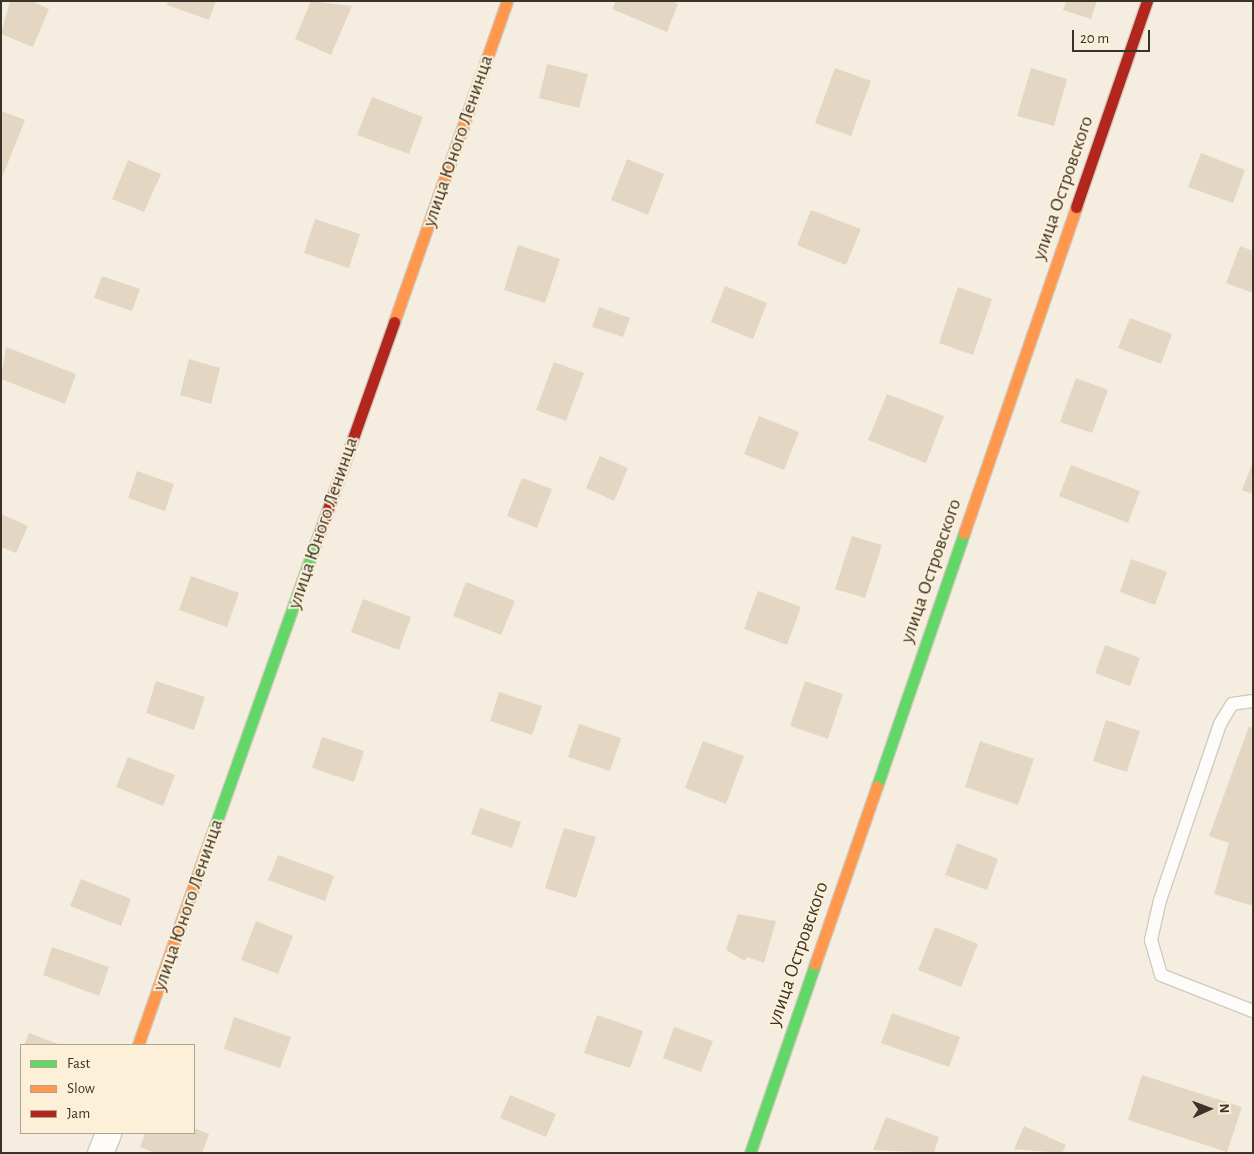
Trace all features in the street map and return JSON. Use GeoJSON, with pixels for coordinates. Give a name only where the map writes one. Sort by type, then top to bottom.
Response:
{"type":"FeatureCollection","features":[{"type":"Feature","properties":{"kind":"street","name":"улица Юного Ленинца"},"geometry":{"type":"LineString","coordinates":[[138,1044],[507,1]]}},
{"type":"Feature","properties":{"kind":"street","name":"улица Островского"},"geometry":{"type":"LineString","coordinates":[[750,1153],[1147,1]]}},
{"type":"Feature","properties":{"kind":"street"},"geometry":{"type":"LineString","coordinates":[[100,1153],[108,1134]]}},
{"type":"Feature","properties":{"kind":"lane"},"geometry":{"type":"LineString","coordinates":[[1253,701],[1232,704],[1220,724],[1160,900],[1151,940],[1162,975],[1253,1011]]}},
{"type":"Feature","properties":{"kind":"building"},"geometry":{"type":"Polygon","coordinates":[[[10,1],[32,1],[49,9],[33,47],[1,34],[10,1]]]}},
{"type":"Feature","properties":{"kind":"building"},"geometry":{"type":"Polygon","coordinates":[[[168,1],[216,1],[209,20],[167,5],[168,1]]]}},
{"type":"Feature","properties":{"kind":"building"},"geometry":{"type":"Polygon","coordinates":[[[311,1],[352,6],[331,55],[295,39],[311,1]]]}},
{"type":"Feature","properties":{"kind":"building"},"geometry":{"type":"Polygon","coordinates":[[[616,1],[671,1],[678,4],[667,32],[612,9],[616,1]]]}},
{"type":"Feature","properties":{"kind":"building"},"geometry":{"type":"Polygon","coordinates":[[[1066,1],[1097,1],[1091,19],[1063,10],[1066,1]]]}},
{"type":"Feature","properties":{"kind":"building"},"geometry":{"type":"Polygon","coordinates":[[[547,64],[588,74],[579,108],[539,98],[547,64]]]}},
{"type":"Feature","properties":{"kind":"building"},"geometry":{"type":"Polygon","coordinates":[[[835,68],[871,81],[851,136],[815,123],[835,68]]]}},
{"type":"Feature","properties":{"kind":"building"},"geometry":{"type":"Polygon","coordinates":[[[1031,68],[1067,79],[1054,126],[1017,116],[1031,68]]]}},
{"type":"Feature","properties":{"kind":"building"},"geometry":{"type":"Polygon","coordinates":[[[372,97],[423,117],[409,154],[357,135],[372,97]]]}},
{"type":"Feature","properties":{"kind":"building"},"geometry":{"type":"Polygon","coordinates":[[[1,111],[25,120],[1,180],[1,111]]]}},
{"type":"Feature","properties":{"kind":"building"},"geometry":{"type":"Polygon","coordinates":[[[1201,153],[1245,170],[1233,203],[1188,187],[1201,153]]]}},
{"type":"Feature","properties":{"kind":"building"},"geometry":{"type":"Polygon","coordinates":[[[627,159],[664,174],[648,215],[611,200],[627,159]]]}},
{"type":"Feature","properties":{"kind":"building"},"geometry":{"type":"Polygon","coordinates":[[[128,160],[161,174],[144,212],[112,199],[128,160]]]}},
{"type":"Feature","properties":{"kind":"building"},"geometry":{"type":"Polygon","coordinates":[[[811,210],[861,229],[846,265],[797,245],[811,210]]]}},
{"type":"Feature","properties":{"kind":"building"},"geometry":{"type":"Polygon","coordinates":[[[315,219],[360,234],[349,268],[304,253],[315,219]]]}},
{"type":"Feature","properties":{"kind":"building"},"geometry":{"type":"Polygon","coordinates":[[[518,245],[560,259],[545,303],[504,290],[518,245]]]}},
{"type":"Feature","properties":{"kind":"building"},"geometry":{"type":"Polygon","coordinates":[[[1240,246],[1253,251],[1253,293],[1226,283],[1240,246]]]}},
{"type":"Feature","properties":{"kind":"building"},"geometry":{"type":"Polygon","coordinates":[[[102,276],[140,289],[132,311],[94,298],[102,276]]]}},
{"type":"Feature","properties":{"kind":"building"},"geometry":{"type":"Polygon","coordinates":[[[725,286],[767,303],[753,339],[711,322],[725,286]]]}},
{"type":"Feature","properties":{"kind":"building"},"geometry":{"type":"Polygon","coordinates":[[[958,287],[992,299],[973,355],[939,343],[958,287]]]}},
{"type":"Feature","properties":{"kind":"building"},"geometry":{"type":"Polygon","coordinates":[[[599,307],[630,318],[623,337],[592,327],[599,307]]]}},
{"type":"Feature","properties":{"kind":"building"},"geometry":{"type":"Polygon","coordinates":[[[1130,318],[1172,334],[1161,364],[1118,348],[1130,318]]]}},
{"type":"Feature","properties":{"kind":"building"},"geometry":{"type":"Polygon","coordinates":[[[6,347],[76,374],[65,404],[1,379],[6,347]]]}},
{"type":"Feature","properties":{"kind":"building"},"geometry":{"type":"Polygon","coordinates":[[[189,359],[220,368],[211,404],[180,395],[189,359]]]}},
{"type":"Feature","properties":{"kind":"building"},"geometry":{"type":"Polygon","coordinates":[[[554,362],[584,373],[566,421],[536,410],[554,362]]]}},
{"type":"Feature","properties":{"kind":"building"},"geometry":{"type":"Polygon","coordinates":[[[1076,378],[1108,390],[1092,433],[1060,422],[1076,378]]]}},
{"type":"Feature","properties":{"kind":"building"},"geometry":{"type":"Polygon","coordinates":[[[887,394],[944,416],[926,463],[868,440],[887,394]]]}},
{"type":"Feature","properties":{"kind":"building"},"geometry":{"type":"Polygon","coordinates":[[[759,416],[799,432],[784,470],[744,454],[759,416]]]}},
{"type":"Feature","properties":{"kind":"building"},"geometry":{"type":"Polygon","coordinates":[[[600,456],[628,468],[614,501],[586,488],[600,456]]]}},
{"type":"Feature","properties":{"kind":"building"},"geometry":{"type":"Polygon","coordinates":[[[1253,462],[1253,494],[1242,490],[1253,462]]]}},
{"type":"Feature","properties":{"kind":"building"},"geometry":{"type":"Polygon","coordinates":[[[1071,465],[1140,491],[1128,523],[1059,496],[1071,465]]]}},
{"type":"Feature","properties":{"kind":"building"},"geometry":{"type":"Polygon","coordinates":[[[137,471],[174,484],[165,511],[128,498],[137,471]]]}},
{"type":"Feature","properties":{"kind":"building"},"geometry":{"type":"Polygon","coordinates":[[[522,478],[552,489],[537,528],[507,516],[522,478]]]}},
{"type":"Feature","properties":{"kind":"building"},"geometry":{"type":"Polygon","coordinates":[[[1,514],[28,526],[16,553],[1,547],[1,514]]]}},
{"type":"Feature","properties":{"kind":"building"},"geometry":{"type":"Polygon","coordinates":[[[852,536],[882,545],[865,598],[835,589],[852,536]]]}},
{"type":"Feature","properties":{"kind":"building"},"geometry":{"type":"Polygon","coordinates":[[[1131,559],[1167,572],[1155,605],[1120,592],[1131,559]]]}},
{"type":"Feature","properties":{"kind":"building"},"geometry":{"type":"Polygon","coordinates":[[[191,576],[239,593],[227,627],[179,610],[191,576]]]}},
{"type":"Feature","properties":{"kind":"building"},"geometry":{"type":"Polygon","coordinates":[[[466,582],[515,601],[501,635],[453,616],[466,582]]]}},
{"type":"Feature","properties":{"kind":"building"},"geometry":{"type":"Polygon","coordinates":[[[758,591],[801,607],[787,645],[744,629],[758,591]]]}},
{"type":"Feature","properties":{"kind":"building"},"geometry":{"type":"Polygon","coordinates":[[[363,599],[411,617],[399,650],[351,632],[363,599]]]}},
{"type":"Feature","properties":{"kind":"building"},"geometry":{"type":"Polygon","coordinates":[[[1105,645],[1140,658],[1130,686],[1095,673],[1105,645]]]}},
{"type":"Feature","properties":{"kind":"building"},"geometry":{"type":"Polygon","coordinates":[[[156,681],[205,697],[194,730],[146,713],[156,681]]]}},
{"type":"Feature","properties":{"kind":"building"},"geometry":{"type":"Polygon","coordinates":[[[805,681],[843,694],[828,739],[790,726],[805,681]]]}},
{"type":"Feature","properties":{"kind":"building"},"geometry":{"type":"Polygon","coordinates":[[[499,692],[542,706],[532,735],[490,721],[499,692]]]}},
{"type":"Feature","properties":{"kind":"building"},"geometry":{"type":"Polygon","coordinates":[[[1106,720],[1140,731],[1127,772],[1093,761],[1106,720]]]}},
{"type":"Feature","properties":{"kind":"building"},"geometry":{"type":"Polygon","coordinates":[[[579,724],[621,738],[610,771],[568,757],[579,724]]]}},
{"type":"Feature","properties":{"kind":"building"},"geometry":{"type":"Polygon","coordinates":[[[1249,726],[1253,728],[1253,906],[1214,894],[1229,843],[1209,836],[1249,726]]]}},
{"type":"Feature","properties":{"kind":"building"},"geometry":{"type":"Polygon","coordinates":[[[322,737],[364,751],[354,782],[312,768],[322,737]]]}},
{"type":"Feature","properties":{"kind":"building"},"geometry":{"type":"Polygon","coordinates":[[[703,741],[744,756],[726,804],[685,788],[703,741]]]}},
{"type":"Feature","properties":{"kind":"building"},"geometry":{"type":"Polygon","coordinates":[[[980,741],[1034,759],[1018,805],[965,787],[980,741]]]}},
{"type":"Feature","properties":{"kind":"building"},"geometry":{"type":"Polygon","coordinates":[[[128,757],[175,775],[163,806],[116,787],[128,757]]]}},
{"type":"Feature","properties":{"kind":"building"},"geometry":{"type":"Polygon","coordinates":[[[480,808],[521,822],[512,848],[471,834],[480,808]]]}},
{"type":"Feature","properties":{"kind":"building"},"geometry":{"type":"Polygon","coordinates":[[[564,828],[596,837],[576,898],[545,888],[564,828]]]}},
{"type":"Feature","properties":{"kind":"building"},"geometry":{"type":"Polygon","coordinates":[[[957,843],[998,859],[987,890],[945,875],[957,843]]]}},
{"type":"Feature","properties":{"kind":"building"},"geometry":{"type":"Polygon","coordinates":[[[278,855],[334,876],[325,901],[268,880],[278,855]]]}},
{"type":"Feature","properties":{"kind":"building"},"geometry":{"type":"Polygon","coordinates":[[[81,879],[131,899],[121,926],[70,906],[81,879]]]}},
{"type":"Feature","properties":{"kind":"building"},"geometry":{"type":"Polygon","coordinates":[[[738,914],[776,921],[764,963],[747,957],[745,961],[726,950],[738,914]]]}},
{"type":"Feature","properties":{"kind":"building"},"geometry":{"type":"Polygon","coordinates":[[[256,921],[293,936],[278,974],[241,960],[256,921]]]}},
{"type":"Feature","properties":{"kind":"building"},"geometry":{"type":"Polygon","coordinates":[[[935,927],[978,944],[961,987],[918,970],[935,927]]]}},
{"type":"Feature","properties":{"kind":"building"},"geometry":{"type":"Polygon","coordinates":[[[52,947],[109,967],[99,996],[43,975],[52,947]]]}},
{"type":"Feature","properties":{"kind":"building"},"geometry":{"type":"Polygon","coordinates":[[[892,1013],[960,1037],[949,1067],[881,1043],[892,1013]]]}},
{"type":"Feature","properties":{"kind":"building"},"geometry":{"type":"Polygon","coordinates":[[[597,1015],[643,1031],[630,1068],[584,1053],[597,1015]]]}},
{"type":"Feature","properties":{"kind":"building"},"geometry":{"type":"Polygon","coordinates":[[[234,1017],[291,1037],[280,1068],[224,1049],[234,1017]]]}},
{"type":"Feature","properties":{"kind":"building"},"geometry":{"type":"Polygon","coordinates":[[[674,1027],[713,1041],[701,1072],[663,1058],[674,1027]]]}},
{"type":"Feature","properties":{"kind":"building"},"geometry":{"type":"Polygon","coordinates":[[[29,1033],[58,1044],[24,1044],[29,1033]]]}},
{"type":"Feature","properties":{"kind":"building"},"geometry":{"type":"Polygon","coordinates":[[[1142,1075],[1242,1107],[1227,1152],[1128,1120],[1142,1075]]]}},
{"type":"Feature","properties":{"kind":"building"},"geometry":{"type":"Polygon","coordinates":[[[510,1095],[556,1114],[546,1137],[500,1118],[510,1095]]]}},
{"type":"Feature","properties":{"kind":"building"},"geometry":{"type":"Polygon","coordinates":[[[886,1117],[939,1137],[934,1153],[873,1150],[886,1117]]]}},
{"type":"Feature","properties":{"kind":"building"},"geometry":{"type":"Polygon","coordinates":[[[1024,1126],[1066,1145],[1062,1153],[1014,1149],[1024,1126]]]}},
{"type":"Feature","properties":{"kind":"building"},"geometry":{"type":"Polygon","coordinates":[[[195,1128],[209,1134],[202,1153],[155,1153],[140,1147],[145,1134],[195,1134],[195,1128]]]}},
{"type":"Feature","properties":{"kind":"traffic: fast"},"geometry":{"type":"LineString","coordinates":[[877,786],[964,533]]}},
{"type":"Feature","properties":{"kind":"traffic: fast"},"geometry":{"type":"LineString","coordinates":[[211,837],[318,537]]}},
{"type":"Feature","properties":{"kind":"traffic: fast"},"geometry":{"type":"LineString","coordinates":[[750,1153],[815,964]]}},
{"type":"Feature","properties":{"kind":"traffic: slow"},"geometry":{"type":"LineString","coordinates":[[394,322],[507,1]]}},
{"type":"Feature","properties":{"kind":"traffic: slow"},"geometry":{"type":"LineString","coordinates":[[964,533],[1076,207]]}},
{"type":"Feature","properties":{"kind":"traffic: slow"},"geometry":{"type":"LineString","coordinates":[[815,964],[877,786]]}},
{"type":"Feature","properties":{"kind":"traffic: slow"},"geometry":{"type":"LineString","coordinates":[[138,1044],[211,837]]}},
{"type":"Feature","properties":{"kind":"traffic: jam"},"geometry":{"type":"LineString","coordinates":[[1076,207],[1147,1]]}},
{"type":"Feature","properties":{"kind":"traffic: jam"},"geometry":{"type":"LineString","coordinates":[[318,537],[394,322]]}}]}
